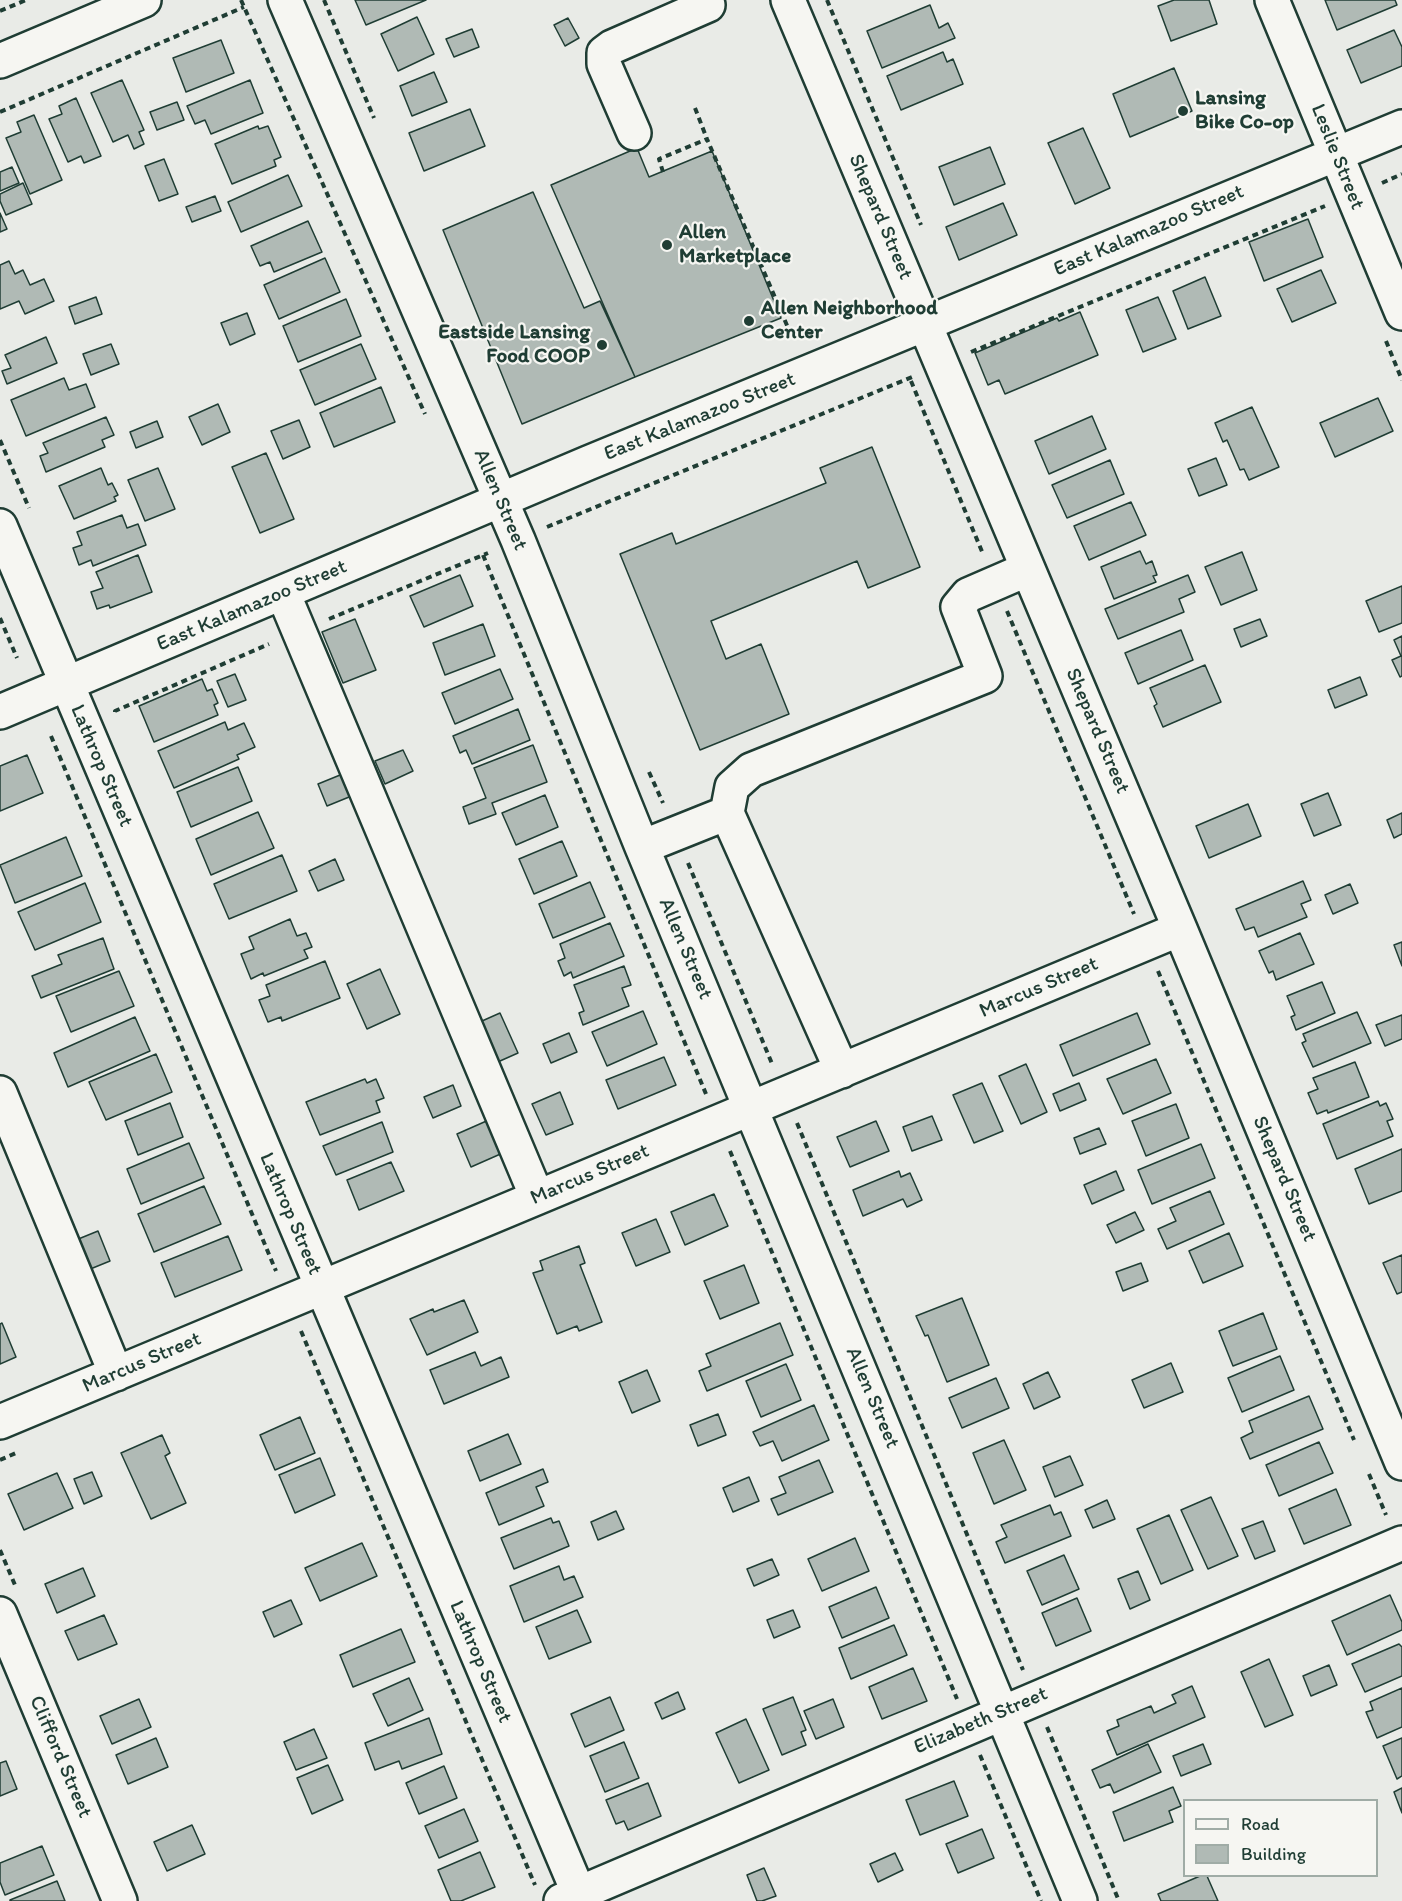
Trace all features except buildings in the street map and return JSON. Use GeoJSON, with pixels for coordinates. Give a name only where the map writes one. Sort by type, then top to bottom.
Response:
{"type":"FeatureCollection","features":[{"type":"Feature","properties":{"kind":"street"},"geometry":{"type":"LineString","coordinates":[[0,61],[144,0]]}},
{"type":"Feature","properties":{"kind":"street","name":"Allen Street"},"geometry":{"type":"LineString","coordinates":[[285,0],[518,540],[642,847],[1080,1901]]}},
{"type":"Feature","properties":{"kind":"street","name":"Shepard Street"},"geometry":{"type":"LineString","coordinates":[[788,0],[1180,929],[1402,1463]]}},
{"type":"Feature","properties":{"kind":"street","name":"Leslie Street"},"geometry":{"type":"LineString","coordinates":[[1272,0],[1402,314]]}},
{"type":"Feature","properties":{"kind":"street"},"geometry":{"type":"LineString","coordinates":[[634,133],[604,64],[604,54],[612,47],[708,5]]}},
{"type":"Feature","properties":{"kind":"street","name":"East Kalamazoo Street"},"geometry":{"type":"LineString","coordinates":[[0,712],[597,459],[1402,127]]}},
{"type":"Feature","properties":{"kind":"street","name":"Lathrop Street"},"geometry":{"type":"LineString","coordinates":[[0,526],[321,1287],[574,1898]]}},
{"type":"Feature","properties":{"kind":"street"},"geometry":{"type":"LineString","coordinates":[[843,1071],[727,813],[732,787],[751,770],[985,676],[958,606],[968,595],[1028,568]]}},
{"type":"Feature","properties":{"kind":"street"},"geometry":{"type":"LineString","coordinates":[[283,594],[537,1197]]}},
{"type":"Feature","properties":{"kind":"street"},"geometry":{"type":"LineString","coordinates":[[642,847],[727,813]]}},
{"type":"Feature","properties":{"kind":"street","name":"Marcus Street"},"geometry":{"type":"LineString","coordinates":[[0,1422],[1180,929]]}},
{"type":"Feature","properties":{"kind":"street"},"geometry":{"type":"LineString","coordinates":[[0,1093],[116,1374]]}},
{"type":"Feature","properties":{"kind":"street","name":"Elizabeth Street"},"geometry":{"type":"LineString","coordinates":[[574,1898],[1002,1712],[1402,1543]]}},
{"type":"Feature","properties":{"kind":"street","name":"Clifford Street"},"geometry":{"type":"LineString","coordinates":[[0,1614],[120,1901]]}},
{"type":"Feature","properties":{"kind":"path"},"geometry":{"type":"LineString","coordinates":[[0,11],[26,0]]}},
{"type":"Feature","properties":{"kind":"path"},"geometry":{"type":"LineString","coordinates":[[241,0],[429,423]]}},
{"type":"Feature","properties":{"kind":"path"},"geometry":{"type":"LineString","coordinates":[[827,0],[923,229]]}},
{"type":"Feature","properties":{"kind":"path"},"geometry":{"type":"LineString","coordinates":[[0,112],[244,7]]}},
{"type":"Feature","properties":{"kind":"path"},"geometry":{"type":"LineString","coordinates":[[695,108],[789,330]]}},
{"type":"Feature","properties":{"kind":"path"},"geometry":{"type":"LineString","coordinates":[[663,172],[659,159],[707,139]]}},
{"type":"Feature","properties":{"kind":"path"},"geometry":{"type":"LineString","coordinates":[[115,711],[518,540],[1402,174]]}},
{"type":"Feature","properties":{"kind":"path"},"geometry":{"type":"LineString","coordinates":[[483,555],[1041,1901]]}},
{"type":"Feature","properties":{"kind":"path"},"geometry":{"type":"LineString","coordinates":[[0,618],[17,658]]}},
{"type":"Feature","properties":{"kind":"path"},"geometry":{"type":"LineString","coordinates":[[648,768],[1119,1901]]}},
{"type":"Feature","properties":{"kind":"place","name":"Lansing Bike Co-op"},"geometry":{"type":"Point","coordinates":[1183,111]}},
{"type":"Feature","properties":{"kind":"place","name":"Allen Marketplace"},"geometry":{"type":"Point","coordinates":[667,245]}},
{"type":"Feature","properties":{"kind":"place","name":"Allen Neighborhood Center"},"geometry":{"type":"Point","coordinates":[749,321]}},
{"type":"Feature","properties":{"kind":"place","name":"Eastside Lansing Food COOP"},"geometry":{"type":"Point","coordinates":[602,345]}}]}
